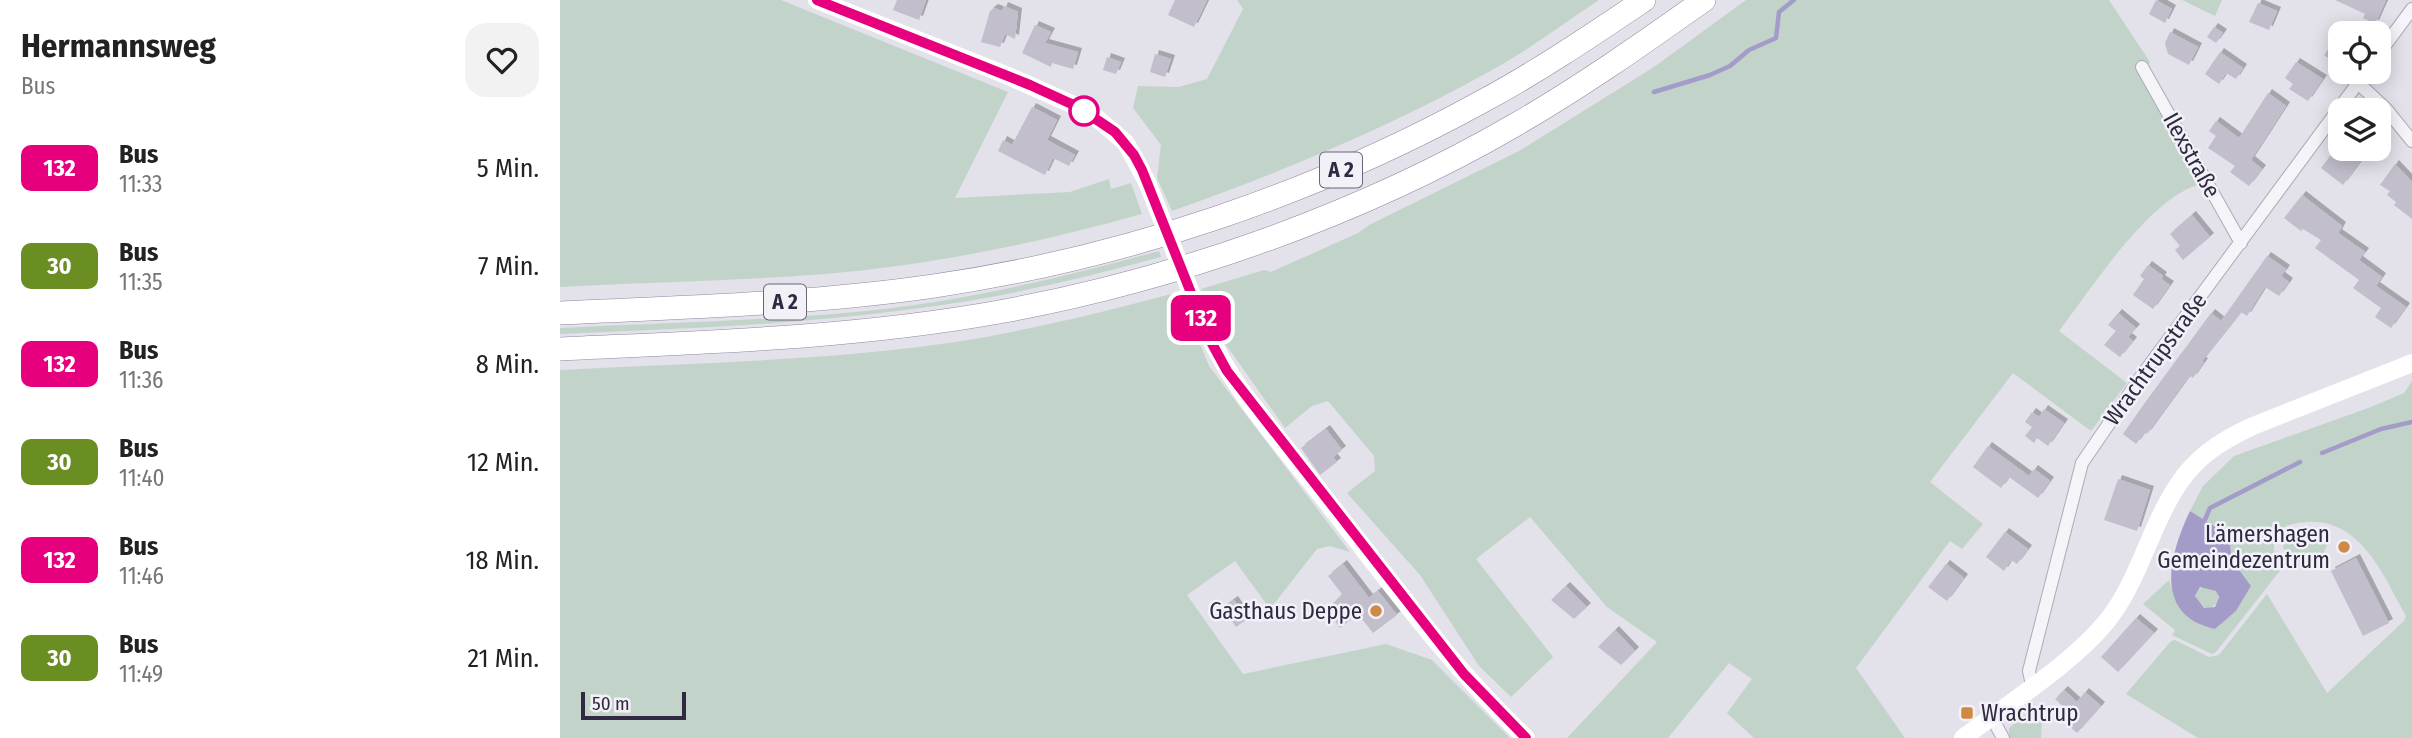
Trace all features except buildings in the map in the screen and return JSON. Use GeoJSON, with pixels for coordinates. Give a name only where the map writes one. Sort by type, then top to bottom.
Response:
{"type":"FeatureCollection","features":[{"type":"Feature","properties":{"kind":"highway","name":"A 2"},"geometry":{"type":"LineString","coordinates":[[560,313],[859,296],[972,279],[1103,251],[1193,225],[1298,189],[1404,142],[1561,56],[1644,0]]}},
{"type":"Feature","properties":{"kind":"highway","name":"A 2"},"geometry":{"type":"LineString","coordinates":[[560,349],[886,329],[1034,305],[1185,266],[1290,229],[1407,180],[1513,127],[1611,66],[1704,0]]}},
{"type":"Feature","properties":{"kind":"main road"},"geometry":{"type":"LineString","coordinates":[[817,0],[995,70],[1078,107],[1126,143],[1147,182],[1201,318],[1227,371],[1464,674],[1526,738]]}},
{"type":"Feature","properties":{"kind":"main road"},"geometry":{"type":"LineString","coordinates":[[1963,738],[2095,634],[2114,612],[2133,581],[2173,493],[2197,461],[2228,438],[2253,426],[2412,363]]}},
{"type":"Feature","properties":{"kind":"street"},"geometry":{"type":"LineString","coordinates":[[2391,37],[2412,9]]}},
{"type":"Feature","properties":{"kind":"street","name":"Ilexstraße"},"geometry":{"type":"LineString","coordinates":[[2142,67],[2241,243]]}},
{"type":"Feature","properties":{"kind":"street","name":"Wrachtrupstraße"},"geometry":{"type":"LineString","coordinates":[[2032,685],[2029,671],[2081,463],[2357,84]]}},
{"type":"Feature","properties":{"kind":"street"},"geometry":{"type":"LineString","coordinates":[[2359,84],[2386,109],[2412,141]]}},
{"type":"Feature","properties":{"kind":"street"},"geometry":{"type":"LineString","coordinates":[[1991,716],[2003,738]]}},
{"type":"Feature","properties":{"kind":"green space"},"geometry":{"type":"Polygon","coordinates":[[[560,0],[781,0],[1008,92],[955,198],[1070,192],[1109,179],[1111,189],[1131,183],[1142,214],[985,252],[905,265],[825,274],[560,287],[560,0]]]}},
{"type":"Feature","properties":{"kind":"green space"},"geometry":{"type":"Polygon","coordinates":[[[1237,0],[1599,0],[1506,62],[1414,111],[1254,181],[1172,211],[1157,178],[1161,145],[1133,108],[1138,86],[1179,87],[1207,79],[1243,9],[1237,0]]]}},
{"type":"Feature","properties":{"kind":"green space"},"geometry":{"type":"Polygon","coordinates":[[[1746,0],[2109,0],[2150,62],[2147,66],[2204,184],[2185,190],[2144,223],[2105,268],[2059,331],[2127,383],[2091,431],[2013,373],[1930,482],[1983,524],[1962,549],[1950,541],[1856,668],[1905,738],[1754,738],[1727,713],[1752,679],[1729,663],[1668,738],[1567,738],[1657,642],[1607,607],[1530,517],[1476,559],[1553,657],[1511,697],[1479,666],[1420,575],[1347,493],[1375,471],[1374,456],[1328,401],[1312,406],[1285,428],[1224,342],[1201,289],[1264,270],[1271,272],[1358,233],[1369,225],[1519,151],[1654,67],[1746,0]]]}},
{"type":"Feature","properties":{"kind":"green space"},"geometry":{"type":"Polygon","coordinates":[[[2182,0],[2222,0],[2215,16],[2182,0]]]}},
{"type":"Feature","properties":{"kind":"green space"},"geometry":{"type":"Polygon","coordinates":[[[1159,251],[1161,257],[1099,273],[1038,288],[944,305],[780,323],[560,334],[560,328],[782,318],[915,305],[1038,282],[1159,251]]]}},
{"type":"Feature","properties":{"kind":"green space"},"geometry":{"type":"Polygon","coordinates":[[[1179,292],[1209,366],[1350,552],[1330,546],[1317,549],[1270,609],[1235,561],[1187,595],[1243,674],[1386,644],[1432,660],[1510,738],[560,738],[560,370],[761,360],[912,348],[1017,331],[1179,292]]]}},
{"type":"Feature","properties":{"kind":"green space"},"geometry":{"type":"Polygon","coordinates":[[[2412,381],[2412,738],[2198,738],[2126,694],[2171,641],[2175,640],[2209,657],[2219,655],[2267,594],[2327,693],[2404,621],[2406,616],[2386,579],[2363,546],[2349,533],[2332,525],[2312,522],[2289,525],[2279,532],[2274,551],[2286,563],[2212,654],[2172,635],[2175,630],[2143,604],[2169,580],[2185,612],[2198,622],[2215,629],[2236,611],[2251,586],[2232,560],[2230,544],[2214,526],[2190,511],[2203,486],[2234,456],[2371,407],[2404,393],[2412,381]]]}},
{"type":"Feature","properties":{"kind":"green space"},"geometry":{"type":"Polygon","coordinates":[[[2303,528],[2318,530],[2328,543],[2321,559],[2298,566],[2283,548],[2285,533],[2303,528]]]}},
{"type":"Feature","properties":{"kind":"green space"},"geometry":{"type":"Polygon","coordinates":[[[2203,586],[2211,586],[2218,593],[2218,601],[2211,608],[2203,608],[2196,601],[2196,593],[2203,586]]]}},
{"type":"Feature","properties":{"kind":"green space"},"geometry":{"type":"Polygon","coordinates":[[[2033,708],[2042,717],[2041,738],[2009,738],[2009,728],[2033,708]]]}},
{"type":"Feature","properties":{"kind":"shaded area"},"geometry":{"type":"Polygon","coordinates":[[[2190,511],[2214,526],[2230,544],[2232,560],[2251,586],[2236,611],[2215,629],[2195,622],[2182,611],[2174,597],[2171,580],[2173,563],[2190,511]],[[2200,587],[2195,596],[2204,608],[2215,607],[2219,597],[2216,591],[2200,587]]]}},
{"type":"Feature","properties":{"kind":"waterway"},"geometry":{"type":"LineString","coordinates":[[1654,92],[1710,75],[1730,66],[1749,50],[1776,38],[1779,12],[1794,0]]}},
{"type":"Feature","properties":{"kind":"waterway"},"geometry":{"type":"LineString","coordinates":[[2322,453],[2381,429],[2412,422]]}},
{"type":"Feature","properties":{"kind":"waterway"},"geometry":{"type":"LineString","coordinates":[[2203,524],[2210,508],[2300,462]]}},
{"type":"Feature","properties":{"kind":"bus line","name":"132"},"geometry":{"type":"LineString","coordinates":[[817,0],[984,66],[1078,107],[1115,132],[1126,143],[1142,170],[1209,338],[1227,371],[1329,505],[1464,674],[1526,738]]}},
{"type":"Feature","properties":{"kind":"place","name":"Lämershagen Gemeindezentrum"},"geometry":{"type":"Point","coordinates":[2344,547]}},
{"type":"Feature","properties":{"kind":"place","name":"Gasthaus Deppe"},"geometry":{"type":"Point","coordinates":[1376,611]}},
{"type":"Feature","properties":{"kind":"place","name":"Wrachtrup"},"geometry":{"type":"Point","coordinates":[1967,713]}}]}
